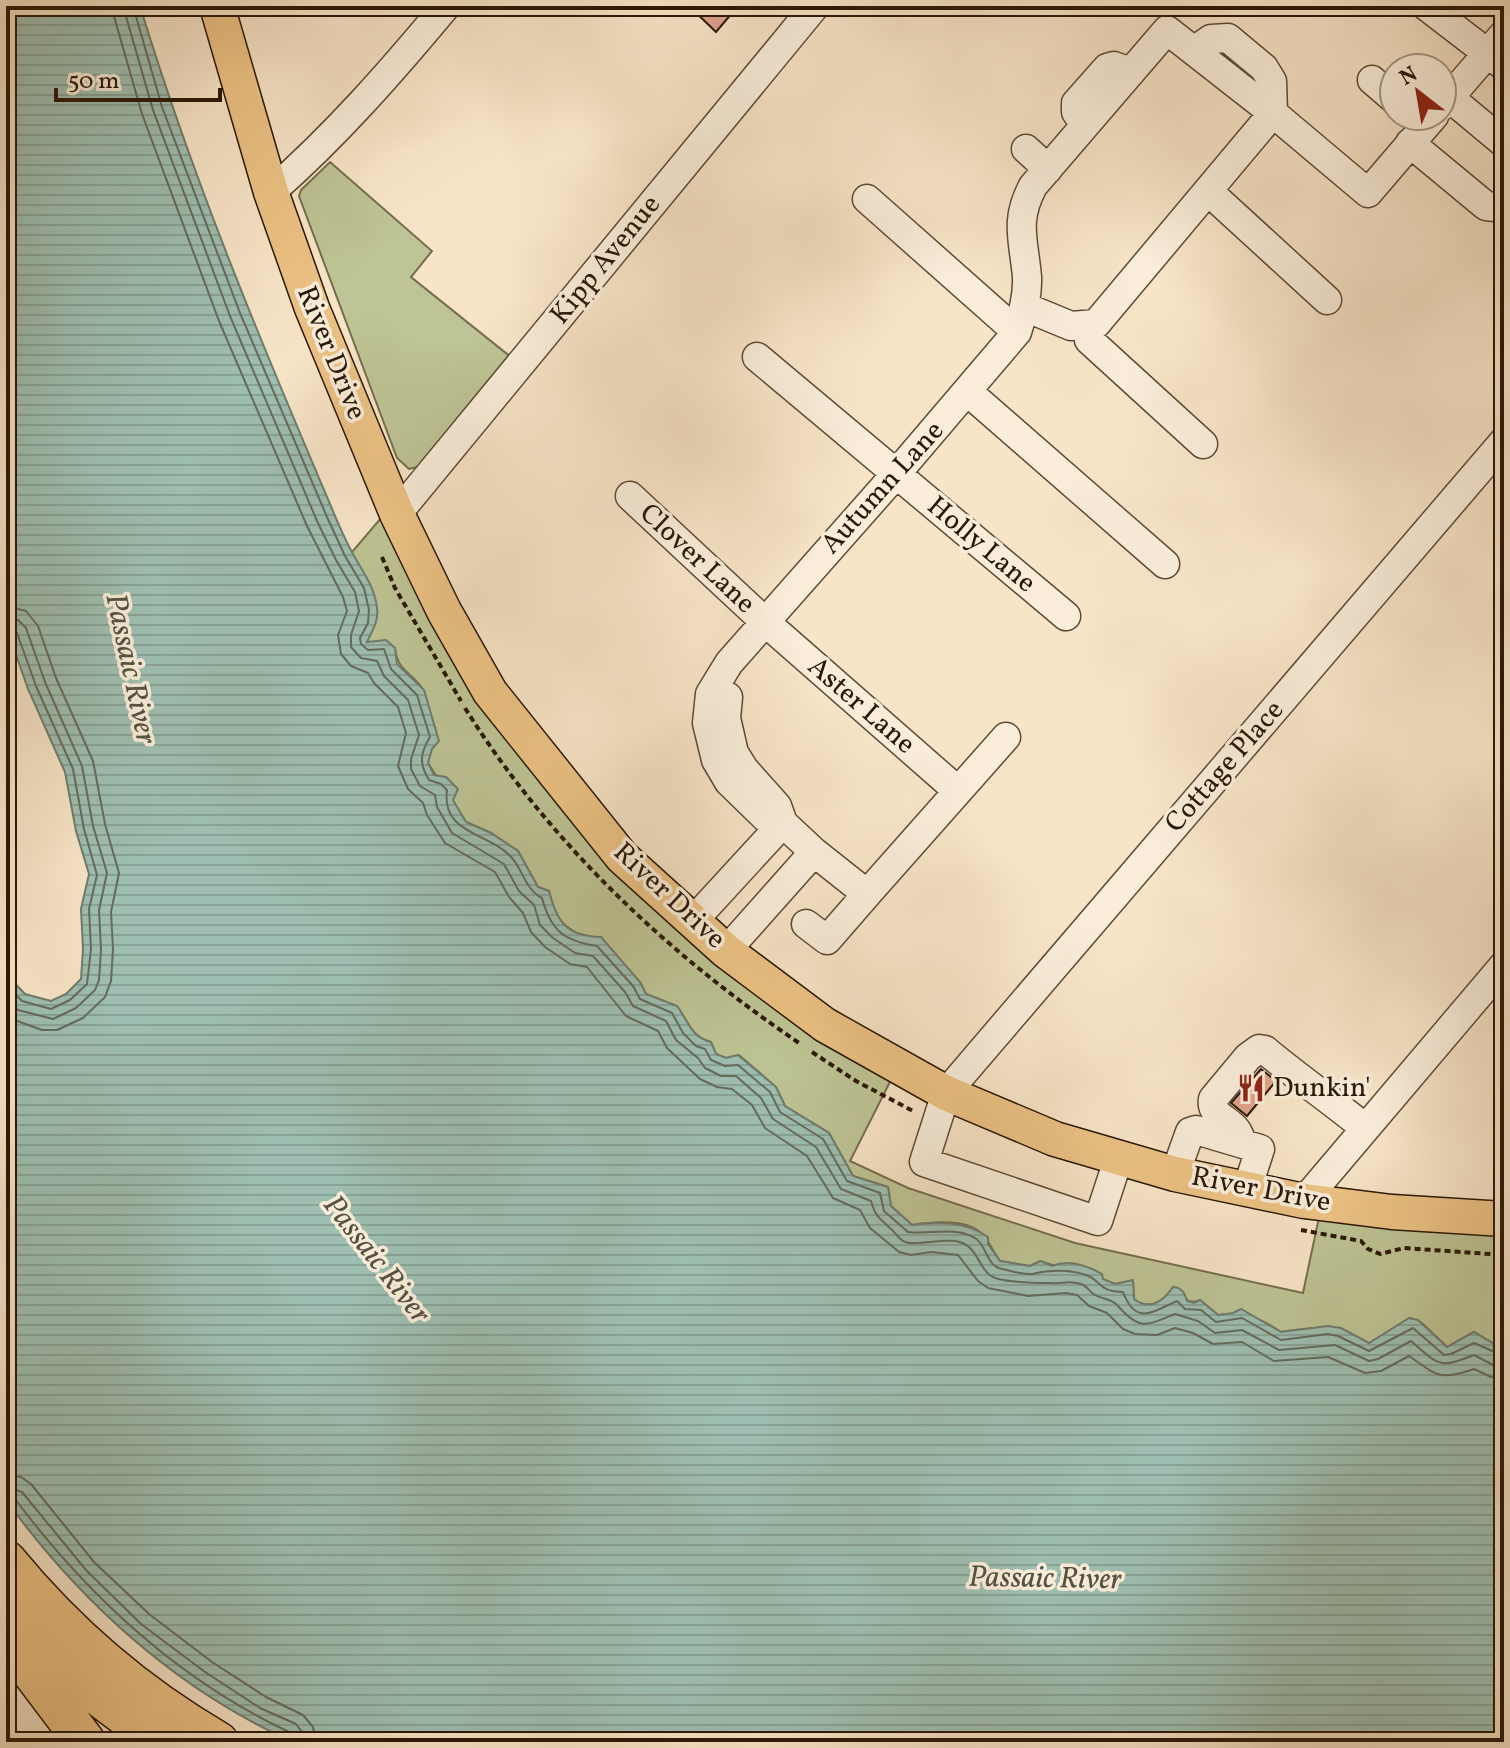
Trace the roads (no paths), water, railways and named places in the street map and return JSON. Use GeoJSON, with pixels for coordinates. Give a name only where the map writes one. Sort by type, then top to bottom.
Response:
{"type":"FeatureCollection","features":[{"type":"Feature","properties":{"kind":"highway"},"geometry":{"type":"LineString","coordinates":[[6,1561],[50,1611],[105,1663],[165,1709],[218,1742]]}},
{"type":"Feature","properties":{"kind":"highway"},"geometry":{"type":"LineString","coordinates":[[6,1606],[86,1686],[160,1742]]}},
{"type":"Feature","properties":{"kind":"highway"},"geometry":{"type":"LineString","coordinates":[[6,1637],[85,1742]]}},
{"type":"Feature","properties":{"kind":"main road","name":"River Drive"},"geometry":{"type":"LineString","coordinates":[[217,6],[271,192],[312,308],[397,514],[444,611],[490,692],[622,857],[726,951],[941,1108],[1175,1174],[1247,1189],[1300,1215],[1392,1212],[1504,1219]]}},
{"type":"Feature","properties":{"kind":"street"},"geometry":{"type":"LineString","coordinates":[[271,192],[314,155],[367,100],[446,6]]}},
{"type":"Feature","properties":{"kind":"street","name":"Kipp Avenue"},"geometry":{"type":"LineString","coordinates":[[397,514],[815,6]]}},
{"type":"Feature","properties":{"kind":"street"},"geometry":{"type":"LineString","coordinates":[[1426,6],[1499,51],[1458,90]]}},
{"type":"Feature","properties":{"kind":"street"},"geometry":{"type":"LineString","coordinates":[[1021,319],[1027,278],[1020,228],[1024,202],[1033,186],[1167,30],[1368,193],[1418,132]]}},
{"type":"Feature","properties":{"kind":"street"},"geometry":{"type":"LineString","coordinates":[[1372,80],[1378,85]]}},
{"type":"Feature","properties":{"kind":"street"},"geometry":{"type":"LineString","coordinates":[[867,199],[1021,319],[1071,326],[1096,324],[1273,113]]}},
{"type":"Feature","properties":{"kind":"street"},"geometry":{"type":"LineString","coordinates":[[1458,128],[1504,143]]}},
{"type":"Feature","properties":{"kind":"street"},"geometry":{"type":"LineString","coordinates":[[1438,132],[1486,206],[1504,204]]}},
{"type":"Feature","properties":{"kind":"street"},"geometry":{"type":"LineString","coordinates":[[1026,149],[1048,169]]}},
{"type":"Feature","properties":{"kind":"street"},"geometry":{"type":"LineString","coordinates":[[1208,191],[1327,300]]}},
{"type":"Feature","properties":{"kind":"street","name":"Autumn Lane"},"geometry":{"type":"LineString","coordinates":[[867,894],[783,823],[777,806],[734,753],[726,718],[729,663],[968,392],[1021,319]]}},
{"type":"Feature","properties":{"kind":"street"},"geometry":{"type":"LineString","coordinates":[[1087,325],[1089,340],[1203,444]]}},
{"type":"Feature","properties":{"kind":"street","name":"Holly Lane"},"geometry":{"type":"LineString","coordinates":[[757,357],[1066,616]]}},
{"type":"Feature","properties":{"kind":"street"},"geometry":{"type":"LineString","coordinates":[[968,392],[1165,564]]}},
{"type":"Feature","properties":{"kind":"street","name":"Cottage Place"},"geometry":{"type":"LineString","coordinates":[[941,1108],[1504,441]]}},
{"type":"Feature","properties":{"kind":"street","name":"Clover Lane"},"geometry":{"type":"LineString","coordinates":[[630,496],[764,621]]}},
{"type":"Feature","properties":{"kind":"street","name":"Aster Lane"},"geometry":{"type":"LineString","coordinates":[[764,621],[958,791]]}},
{"type":"Feature","properties":{"kind":"street"},"geometry":{"type":"LineString","coordinates":[[806,924],[827,940],[1006,737]]}},
{"type":"Feature","properties":{"kind":"street"},"geometry":{"type":"LineString","coordinates":[[693,921],[783,823]]}},
{"type":"Feature","properties":{"kind":"street"},"geometry":{"type":"LineString","coordinates":[[726,951],[814,852]]}},
{"type":"Feature","properties":{"kind":"street"},"geometry":{"type":"LineString","coordinates":[[1300,1215],[1365,1128],[1504,965]]}},
{"type":"Feature","properties":{"kind":"street"},"geometry":{"type":"LineString","coordinates":[[1243,1144],[1236,1129],[1215,1112],[1213,1099],[1248,1057],[1259,1049],[1265,1050],[1297,1077],[1317,1088],[1365,1128]]}},
{"type":"Feature","properties":{"kind":"street"},"geometry":{"type":"LineString","coordinates":[[941,1108],[924,1162],[1098,1221],[1119,1157]]}},
{"type":"Feature","properties":{"kind":"street"},"geometry":{"type":"LineString","coordinates":[[1175,1174],[1190,1132],[1194,1130],[1260,1149],[1247,1189]]}},
{"type":"Feature","properties":{"kind":"water","name":"Passaic River"},"geometry":{"type":"Polygon","coordinates":[[[6,6],[140,6],[182,133],[253,319],[341,529],[374,593],[377,617],[367,642],[386,640],[395,648],[397,664],[424,690],[439,741],[432,749],[428,763],[434,775],[446,777],[458,789],[453,800],[466,822],[491,833],[518,851],[538,887],[549,891],[565,925],[579,934],[601,937],[640,982],[646,994],[677,1006],[694,1032],[711,1042],[716,1054],[726,1058],[738,1055],[776,1087],[785,1106],[829,1133],[853,1176],[888,1187],[891,1206],[912,1225],[941,1223],[970,1228],[988,1237],[988,1244],[1000,1261],[1030,1266],[1041,1261],[1052,1266],[1071,1263],[1096,1271],[1102,1274],[1103,1279],[1115,1284],[1133,1280],[1134,1299],[1140,1303],[1160,1301],[1176,1287],[1183,1291],[1187,1301],[1194,1303],[1200,1300],[1218,1315],[1241,1309],[1281,1332],[1328,1326],[1341,1328],[1369,1343],[1409,1318],[1418,1320],[1447,1347],[1474,1332],[1504,1350],[1504,1742],[293,1742],[250,1721],[171,1669],[134,1640],[66,1574],[6,1500],[6,974],[25,994],[51,1001],[66,994],[81,979],[81,909],[89,874],[76,831],[65,772],[28,689],[6,626],[6,6]]]}},
{"type":"Feature","properties":{"kind":"place","name":"Dunkin'"},"geometry":{"type":"Point","coordinates":[1251,1088]}}]}
